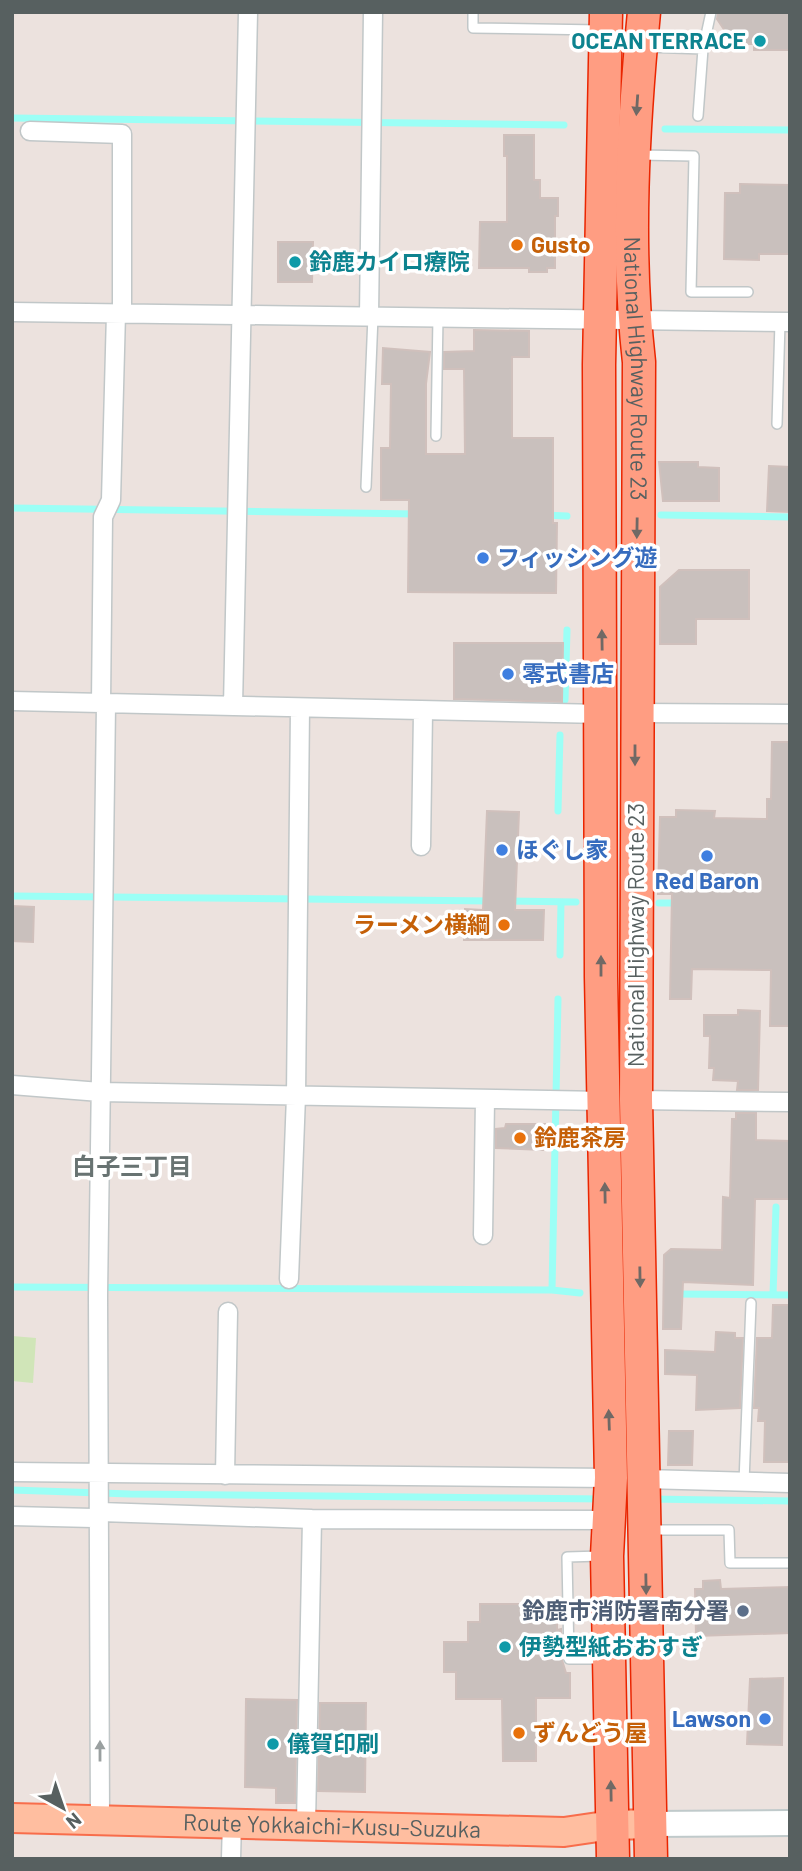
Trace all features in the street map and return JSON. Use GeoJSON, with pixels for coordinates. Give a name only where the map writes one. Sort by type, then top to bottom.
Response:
{"type":"FeatureCollection","features":[{"type":"Feature","properties":{"kind":"highway","name":"National Highway Route 23"},"geometry":{"type":"LineString","coordinates":[[644,12],[634,155],[634,320],[639,362],[635,713],[636,1100],[651,1859]]}},
{"type":"Feature","properties":{"kind":"highway","name":"National Highway Route 23"},"geometry":{"type":"LineString","coordinates":[[606,21],[600,318],[603,1101],[613,1859]]}},
{"type":"Feature","properties":{"kind":"main road","name":"Route Yokkaichi-Kusu-Suzuka"},"geometry":{"type":"LineString","coordinates":[[12,1818],[232,1821],[565,1832],[612,1825],[651,1824]]}},
{"type":"Feature","properties":{"kind":"main road"},"geometry":{"type":"LineString","coordinates":[[651,1824],[790,1823]]}},
{"type":"Feature","properties":{"kind":"street"},"geometry":{"type":"LineString","coordinates":[[233,706],[248,12]]}},
{"type":"Feature","properties":{"kind":"street"},"geometry":{"type":"LineString","coordinates":[[371,316],[373,12]]}},
{"type":"Feature","properties":{"kind":"street"},"geometry":{"type":"LineString","coordinates":[[30,131],[122,134],[119,312],[111,500],[103,517],[104,896],[98,1276],[101,1474],[100,1819]]}},
{"type":"Feature","properties":{"kind":"street"},"geometry":{"type":"LineString","coordinates":[[12,312],[785,322]]}},
{"type":"Feature","properties":{"kind":"street"},"geometry":{"type":"LineString","coordinates":[[12,701],[603,714]]}},
{"type":"Feature","properties":{"kind":"street"},"geometry":{"type":"LineString","coordinates":[[289,1279],[296,1096],[300,708]]}},
{"type":"Feature","properties":{"kind":"street"},"geometry":{"type":"LineString","coordinates":[[421,846],[423,712]]}},
{"type":"Feature","properties":{"kind":"street"},"geometry":{"type":"LineString","coordinates":[[635,713],[790,714]]}},
{"type":"Feature","properties":{"kind":"street"},"geometry":{"type":"LineString","coordinates":[[12,1086],[100,1092],[603,1101]]}},
{"type":"Feature","properties":{"kind":"street"},"geometry":{"type":"LineString","coordinates":[[482,1235],[485,1099]]}},
{"type":"Feature","properties":{"kind":"street"},"geometry":{"type":"LineString","coordinates":[[636,1100],[790,1102]]}},
{"type":"Feature","properties":{"kind":"street"},"geometry":{"type":"LineString","coordinates":[[225,1475],[228,1312]]}},
{"type":"Feature","properties":{"kind":"street"},"geometry":{"type":"LineString","coordinates":[[12,1472],[610,1483]]}},
{"type":"Feature","properties":{"kind":"street"},"geometry":{"type":"LineString","coordinates":[[645,1503],[744,1482],[790,1483]]}},
{"type":"Feature","properties":{"kind":"street"},"geometry":{"type":"LineString","coordinates":[[12,1516],[93,1518],[101,1513],[312,1519],[610,1520]]}},
{"type":"Feature","properties":{"kind":"street"},"geometry":{"type":"LineString","coordinates":[[306,1824],[312,1519]]}},
{"type":"Feature","properties":{"kind":"street"},"geometry":{"type":"LineString","coordinates":[[231,1859],[232,1821]]}},
{"type":"Feature","properties":{"kind":"lane"},"geometry":{"type":"LineString","coordinates":[[473,12],[473,27],[606,21]]}},
{"type":"Feature","properties":{"kind":"lane"},"geometry":{"type":"LineString","coordinates":[[698,116],[703,49],[711,12]]}},
{"type":"Feature","properties":{"kind":"lane"},"geometry":{"type":"LineString","coordinates":[[641,47],[703,49]]}},
{"type":"Feature","properties":{"kind":"lane"},"geometry":{"type":"LineString","coordinates":[[634,155],[694,156],[691,292],[748,292]]}},
{"type":"Feature","properties":{"kind":"lane"},"geometry":{"type":"LineString","coordinates":[[366,487],[371,316]]}},
{"type":"Feature","properties":{"kind":"lane"},"geometry":{"type":"LineString","coordinates":[[436,436],[438,317]]}},
{"type":"Feature","properties":{"kind":"lane"},"geometry":{"type":"LineString","coordinates":[[778,424],[785,322]]}},
{"type":"Feature","properties":{"kind":"lane"},"geometry":{"type":"LineString","coordinates":[[744,1482],[751,1303]]}},
{"type":"Feature","properties":{"kind":"lane"},"geometry":{"type":"LineString","coordinates":[[645,1503],[729,1530],[730,1563],[790,1563]]}},
{"type":"Feature","properties":{"kind":"green space"},"geometry":{"type":"Polygon","coordinates":[[[12,1336],[36,1338],[33,1383],[12,1381],[12,1336]]]}},
{"type":"Feature","properties":{"kind":"building","name":"OCEAN TERRACE"},"geometry":{"type":"Polygon","coordinates":[[[718,12],[790,12],[790,50],[754,50],[754,44],[730,44],[730,38],[725,38],[725,31],[717,19],[718,12]]]}},
{"type":"Feature","properties":{"kind":"building"},"geometry":{"type":"Polygon","coordinates":[[[504,135],[534,135],[534,180],[540,180],[540,198],[558,198],[558,216],[555,216],[555,268],[547,268],[547,272],[529,272],[529,268],[479,268],[480,222],[507,222],[507,156],[504,156],[504,135]]]}},
{"type":"Feature","properties":{"kind":"building"},"geometry":{"type":"Polygon","coordinates":[[[740,184],[790,185],[790,254],[759,254],[759,260],[724,259],[725,193],[740,193],[740,184]]]}},
{"type":"Feature","properties":{"kind":"building","name":"鈴鹿カイロ療院"},"geometry":{"type":"Polygon","coordinates":[[[278,242],[313,242],[312,282],[278,282],[278,242]]]}},
{"type":"Feature","properties":{"kind":"building"},"geometry":{"type":"Polygon","coordinates":[[[474,330],[529,331],[529,357],[512,357],[512,438],[553,438],[553,523],[557,523],[556,593],[408,592],[409,500],[381,500],[381,448],[390,448],[391,384],[382,384],[383,348],[430,352],[426,384],[426,454],[465,454],[464,369],[444,369],[444,352],[474,351],[474,330]]]}},
{"type":"Feature","properties":{"kind":"building"},"geometry":{"type":"Polygon","coordinates":[[[659,462],[698,462],[698,467],[719,468],[719,501],[663,501],[659,462]]]}},
{"type":"Feature","properties":{"kind":"building"},"geometry":{"type":"Polygon","coordinates":[[[769,466],[790,467],[790,512],[767,511],[769,466]]]}},
{"type":"Feature","properties":{"kind":"building"},"geometry":{"type":"Polygon","coordinates":[[[679,570],[749,570],[749,619],[696,619],[696,644],[660,644],[660,587],[679,570]]]}},
{"type":"Feature","properties":{"kind":"building","name":"零式書店"},"geometry":{"type":"Polygon","coordinates":[[[454,643],[563,643],[562,702],[454,699],[454,643]]]}},
{"type":"Feature","properties":{"kind":"building"},"geometry":{"type":"Polygon","coordinates":[[[772,742],[790,742],[790,1026],[770,1026],[771,970],[692,969],[691,999],[670,999],[672,894],[658,894],[660,817],[676,817],[676,810],[715,811],[714,818],[767,819],[767,799],[771,799],[772,742]]]}},
{"type":"Feature","properties":{"kind":"building"},"geometry":{"type":"Polygon","coordinates":[[[487,811],[519,812],[515,910],[544,910],[543,940],[464,940],[465,909],[483,910],[487,811]]]}},
{"type":"Feature","properties":{"kind":"building"},"geometry":{"type":"Polygon","coordinates":[[[12,906],[34,907],[33,942],[12,941],[12,906]]]}},
{"type":"Feature","properties":{"kind":"building"},"geometry":{"type":"Polygon","coordinates":[[[738,1010],[760,1011],[758,1090],[737,1090],[738,1081],[713,1080],[714,1068],[709,1068],[710,1036],[704,1036],[704,1015],[738,1015],[738,1010]]]}},
{"type":"Feature","properties":{"kind":"building"},"geometry":{"type":"Polygon","coordinates":[[[736,1113],[756,1113],[756,1140],[790,1141],[790,1199],[755,1199],[753,1285],[683,1282],[681,1329],[663,1329],[664,1255],[671,1249],[722,1250],[723,1197],[730,1198],[732,1119],[736,1119],[736,1113]]]}},
{"type":"Feature","properties":{"kind":"building","name":"鈴鹿茶房"},"geometry":{"type":"Polygon","coordinates":[[[506,1124],[545,1124],[543,1150],[496,1148],[496,1129],[505,1128],[506,1124]]]}},
{"type":"Feature","properties":{"kind":"building"},"geometry":{"type":"Polygon","coordinates":[[[773,1305],[790,1305],[789,1462],[764,1462],[765,1421],[758,1421],[759,1408],[754,1408],[757,1338],[772,1338],[773,1305]]]}},
{"type":"Feature","properties":{"kind":"building"},"geometry":{"type":"Polygon","coordinates":[[[716,1332],[735,1333],[735,1338],[743,1338],[740,1408],[696,1410],[697,1375],[665,1374],[665,1350],[715,1352],[716,1332]]]}},
{"type":"Feature","properties":{"kind":"building"},"geometry":{"type":"Polygon","coordinates":[[[669,1431],[693,1431],[692,1465],[668,1465],[669,1431]]]}},
{"type":"Feature","properties":{"kind":"building","name":"鈴鹿市消防署南分署"},"geometry":{"type":"Polygon","coordinates":[[[720,1580],[721,1589],[790,1587],[790,1633],[696,1636],[695,1589],[703,1589],[703,1581],[720,1580]]]}},
{"type":"Feature","properties":{"kind":"building","name":"伊勢型紙おおすぎ"},"geometry":{"type":"Polygon","coordinates":[[[480,1604],[557,1604],[557,1630],[561,1629],[562,1660],[566,1673],[570,1673],[570,1698],[536,1698],[536,1761],[503,1761],[502,1699],[456,1699],[456,1672],[444,1672],[444,1642],[468,1642],[468,1622],[480,1622],[480,1604]]]}},
{"type":"Feature","properties":{"kind":"building","name":"Lawson"},"geometry":{"type":"Polygon","coordinates":[[[783,1678],[782,1745],[747,1744],[750,1679],[783,1678]]]}},
{"type":"Feature","properties":{"kind":"building","name":"儀賀印刷"},"geometry":{"type":"Polygon","coordinates":[[[246,1699],[297,1700],[295,1803],[276,1803],[276,1788],[245,1787],[246,1699]]]}},
{"type":"Feature","properties":{"kind":"building"},"geometry":{"type":"Polygon","coordinates":[[[320,1703],[366,1703],[365,1792],[318,1791],[320,1703]]]}},
{"type":"Feature","properties":{"kind":"waterway"},"geometry":{"type":"LineString","coordinates":[[12,118],[564,125]]}},
{"type":"Feature","properties":{"kind":"waterway"},"geometry":{"type":"LineString","coordinates":[[665,129],[790,130]]}},
{"type":"Feature","properties":{"kind":"waterway"},"geometry":{"type":"LineString","coordinates":[[12,508],[416,514]]}},
{"type":"Feature","properties":{"kind":"waterway"},"geometry":{"type":"LineString","coordinates":[[544,515],[567,516]]}},
{"type":"Feature","properties":{"kind":"waterway"},"geometry":{"type":"LineString","coordinates":[[661,515],[790,517]]}},
{"type":"Feature","properties":{"kind":"waterway"},"geometry":{"type":"LineString","coordinates":[[565,700],[567,630]]}},
{"type":"Feature","properties":{"kind":"waterway"},"geometry":{"type":"LineString","coordinates":[[558,811],[560,735]]}},
{"type":"Feature","properties":{"kind":"waterway"},"geometry":{"type":"LineString","coordinates":[[12,896],[491,901]]}},
{"type":"Feature","properties":{"kind":"waterway"},"geometry":{"type":"LineString","coordinates":[[506,901],[576,902]]}},
{"type":"Feature","properties":{"kind":"waterway"},"geometry":{"type":"LineString","coordinates":[[560,955],[561,902]]}},
{"type":"Feature","properties":{"kind":"waterway"},"geometry":{"type":"LineString","coordinates":[[659,903],[681,903]]}},
{"type":"Feature","properties":{"kind":"waterway"},"geometry":{"type":"LineString","coordinates":[[12,1287],[552,1290],[558,999]]}},
{"type":"Feature","properties":{"kind":"waterway"},"geometry":{"type":"LineString","coordinates":[[773,1295],[776,1207]]}},
{"type":"Feature","properties":{"kind":"waterway"},"geometry":{"type":"LineString","coordinates":[[552,1290],[580,1293]]}},
{"type":"Feature","properties":{"kind":"waterway"},"geometry":{"type":"LineString","coordinates":[[675,1294],[790,1295]]}},
{"type":"Feature","properties":{"kind":"waterway"},"geometry":{"type":"LineString","coordinates":[[12,1490],[130,1494],[604,1499]]}},
{"type":"Feature","properties":{"kind":"waterway"},"geometry":{"type":"LineString","coordinates":[[650,1499],[790,1501]]}},
{"type":"Feature","properties":{"kind":"place","name":"OCEAN TERRACE"},"geometry":{"type":"Point","coordinates":[760,41]}},
{"type":"Feature","properties":{"kind":"place","name":"Gusto"},"geometry":{"type":"Point","coordinates":[517,245]}},
{"type":"Feature","properties":{"kind":"place","name":"鈴鹿カイロ療院"},"geometry":{"type":"Point","coordinates":[295,262]}},
{"type":"Feature","properties":{"kind":"place","name":"フィッシング遊"},"geometry":{"type":"Point","coordinates":[483,558]}},
{"type":"Feature","properties":{"kind":"place","name":"零式書店"},"geometry":{"type":"Point","coordinates":[508,674]}},
{"type":"Feature","properties":{"kind":"place","name":"ほぐし家"},"geometry":{"type":"Point","coordinates":[502,850]}},
{"type":"Feature","properties":{"kind":"place","name":"Red Baron"},"geometry":{"type":"Point","coordinates":[707,856]}},
{"type":"Feature","properties":{"kind":"place","name":"ラーメン横綱"},"geometry":{"type":"Point","coordinates":[504,925]}},
{"type":"Feature","properties":{"kind":"place","name":"鈴鹿茶房"},"geometry":{"type":"Point","coordinates":[520,1138]}},
{"type":"Feature","properties":{"kind":"place","name":"鈴鹿市消防署南分署"},"geometry":{"type":"Point","coordinates":[743,1611]}},
{"type":"Feature","properties":{"kind":"place","name":"伊勢型紙おおすぎ"},"geometry":{"type":"Point","coordinates":[505,1647]}},
{"type":"Feature","properties":{"kind":"place","name":"Lawson"},"geometry":{"type":"Point","coordinates":[765,1719]}},
{"type":"Feature","properties":{"kind":"place","name":"ずんどう屋"},"geometry":{"type":"Point","coordinates":[519,1733]}},
{"type":"Feature","properties":{"kind":"place","name":"儀賀印刷"},"geometry":{"type":"Point","coordinates":[273,1744]}},
{"type":"Feature","properties":{"kind":"district","name":"白子三丁目"},"geometry":{"type":"Point","coordinates":[132,1167]}}]}
